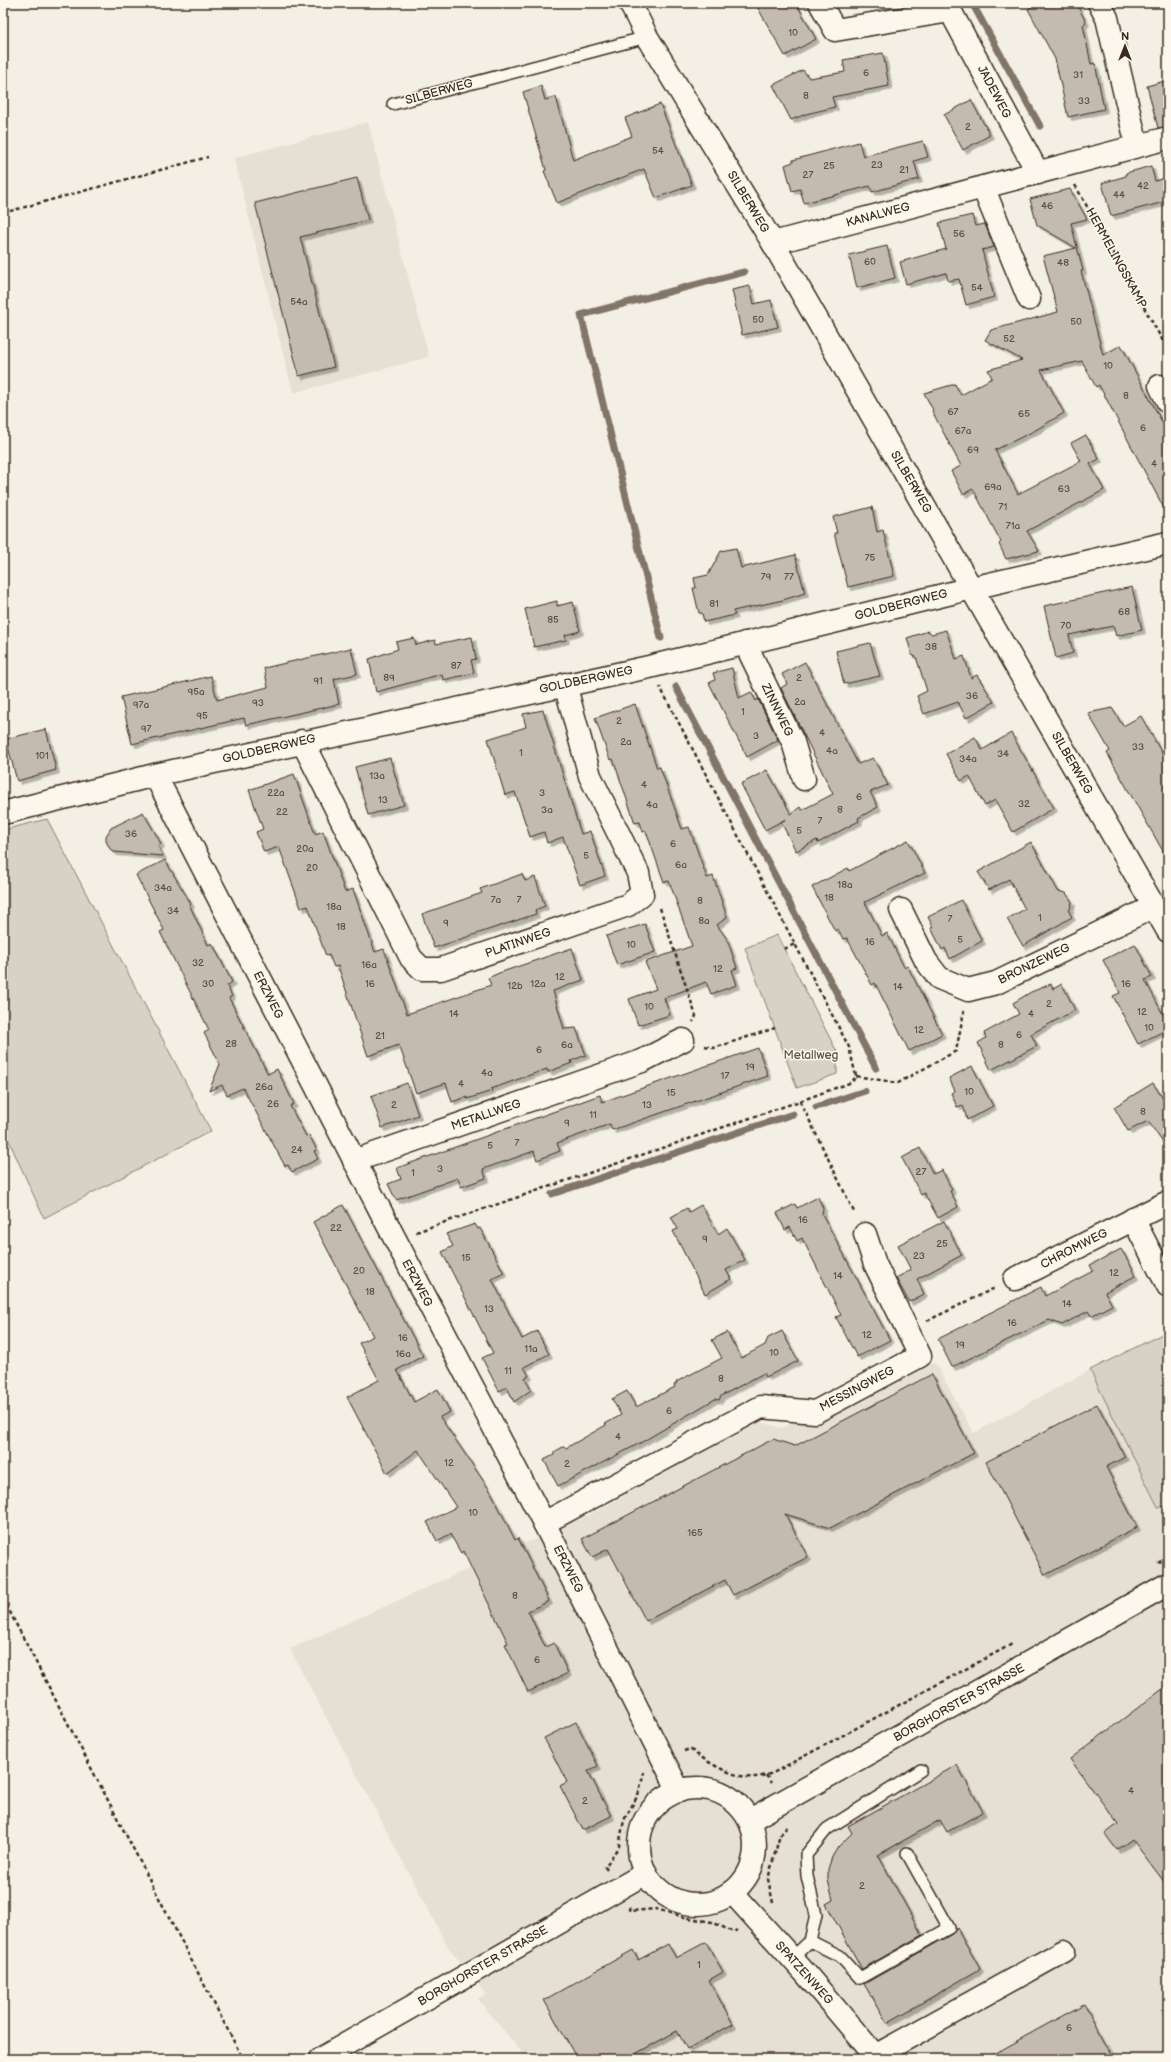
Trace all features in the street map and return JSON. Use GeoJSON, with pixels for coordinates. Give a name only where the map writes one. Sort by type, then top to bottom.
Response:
{"type":"FeatureCollection","features":[{"type":"Feature","properties":{"kind":"street","name":"SILBERWEG"},"geometry":{"type":"LineString","coordinates":[[630,3],[647,37],[773,243],[1168,931]]}},
{"type":"Feature","properties":{"kind":"street","name":"JADEWEG"},"geometry":{"type":"LineString","coordinates":[[820,3],[835,30],[948,7],[1038,173]]}},
{"type":"Feature","properties":{"kind":"street"},"geometry":{"type":"LineString","coordinates":[[1099,3],[1107,18],[1137,146]]}},
{"type":"Feature","properties":{"kind":"street","name":"KANALWEG"},"geometry":{"type":"LineString","coordinates":[[773,243],[1168,138]]}},
{"type":"Feature","properties":{"kind":"street"},"geometry":{"type":"LineString","coordinates":[[984,187],[1029,299]]}},
{"type":"Feature","properties":{"kind":"street","name":"GOLDBERGWEG"},"geometry":{"type":"LineString","coordinates":[[3,813],[155,775],[302,741],[649,667],[972,588],[1168,543]]}},
{"type":"Feature","properties":{"kind":"street","name":"ZINNWEG"},"geometry":{"type":"LineString","coordinates":[[745,643],[793,742],[804,779]]}},
{"type":"Feature","properties":{"kind":"street"},"geometry":{"type":"LineString","coordinates":[[565,684],[590,776],[638,873],[642,894]]}},
{"type":"Feature","properties":{"kind":"street","name":"PLATINWEG"},"geometry":{"type":"LineString","coordinates":[[302,741],[411,958],[422,969],[441,969],[620,908],[628,905],[642,894]]}},
{"type":"Feature","properties":{"kind":"street","name":"ERZWEG"},"geometry":{"type":"LineString","coordinates":[[155,775],[354,1161],[544,1523],[679,1791]]}},
{"type":"Feature","properties":{"kind":"street","name":"BRONZEWEG"},"geometry":{"type":"LineString","coordinates":[[968,990],[996,983],[1153,907]]}},
{"type":"Feature","properties":{"kind":"street"},"geometry":{"type":"LineString","coordinates":[[901,910],[926,961],[939,978],[968,990]]}},
{"type":"Feature","properties":{"kind":"street","name":"METALLWEG"},"geometry":{"type":"LineString","coordinates":[[354,1161],[642,1061],[684,1040]]}},
{"type":"Feature","properties":{"kind":"street","name":"CHROMWEG"},"geometry":{"type":"LineString","coordinates":[[1015,1279],[1168,1202]]}},
{"type":"Feature","properties":{"kind":"street"},"geometry":{"type":"LineString","coordinates":[[1133,1219],[1168,1286]]}},
{"type":"Feature","properties":{"kind":"street","name":"MESSINGWEG"},"geometry":{"type":"LineString","coordinates":[[544,1523],[761,1407],[815,1412],[920,1356],[875,1264],[865,1234]]}},
{"type":"Feature","properties":{"kind":"street","name":"BORGHORSTER STRASSE"},"geometry":{"type":"LineString","coordinates":[[750,1820],[1168,1584]]}},
{"type":"Feature","properties":{"kind":"street"},"geometry":{"type":"LineString","coordinates":[[696,1788],[712,1790],[728,1796],[740,1806],[750,1820],[755,1839],[754,1860],[746,1878],[732,1892],[715,1901],[697,1904],[678,1901],[661,1891],[646,1873],[641,1861],[639,1844],[643,1827],[655,1807],[664,1799],[679,1791],[696,1788]]}},
{"type":"Feature","properties":{"kind":"street","name":"BORGHORSTER STRASSE"},"geometry":{"type":"LineString","coordinates":[[320,2059],[646,1873]]}},
{"type":"Feature","properties":{"kind":"street","name":"SPATZENWEG"},"geometry":{"type":"LineString","coordinates":[[732,1892],[792,1958],[876,2057],[1064,1951]]}},
{"type":"Feature","properties":{"kind":"lane","name":"SILBERWEG"},"geometry":{"type":"LineString","coordinates":[[393,104],[647,37]]}},
{"type":"Feature","properties":{"kind":"lane"},"geometry":{"type":"LineString","coordinates":[[792,1958],[810,1941],[816,1914],[807,1876],[806,1856],[827,1828],[921,1770]]}},
{"type":"Feature","properties":{"kind":"lane"},"geometry":{"type":"LineString","coordinates":[[810,1941],[840,1956],[860,1978],[948,1928],[907,1853]]}},
{"type":"Feature","properties":{"kind":"path"},"geometry":{"type":"LineString","coordinates":[[3,213],[208,157]]}},
{"type":"Feature","properties":{"kind":"path","name":"HERMELINGSKAMP"},"geometry":{"type":"LineString","coordinates":[[1065,166],[1168,350]]}},
{"type":"Feature","properties":{"kind":"path"},"geometry":{"type":"LineString","coordinates":[[642,894],[660,908],[696,1016],[684,1040],[714,1048],[775,1028]]}},
{"type":"Feature","properties":{"kind":"path"},"geometry":{"type":"LineString","coordinates":[[784,949],[795,944]]}},
{"type":"Feature","properties":{"kind":"path"},"geometry":{"type":"LineString","coordinates":[[856,1076],[898,1083],[956,1051],[968,990]]}},
{"type":"Feature","properties":{"kind":"path"},"geometry":{"type":"LineString","coordinates":[[800,1101],[865,1234]]}},
{"type":"Feature","properties":{"kind":"path"},"geometry":{"type":"LineString","coordinates":[[907,1330],[1015,1279]]}},
{"type":"Feature","properties":{"kind":"path"},"geometry":{"type":"LineString","coordinates":[[1154,1565],[1168,1557]]}},
{"type":"Feature","properties":{"kind":"path"},"geometry":{"type":"LineString","coordinates":[[3,1599],[243,2059]]}},
{"type":"Feature","properties":{"kind":"path"},"geometry":{"type":"LineString","coordinates":[[773,1773],[1018,1641]]}},
{"type":"Feature","properties":{"kind":"shaded area"},"geometry":{"type":"Polygon","coordinates":[[[368,122],[429,357],[293,393],[234,158],[368,122]]]}},
{"type":"Feature","properties":{"kind":"shaded area"},"geometry":{"type":"Polygon","coordinates":[[[1168,1333],[1168,2059],[527,2059],[478,1999],[486,1994],[448,1947],[290,1649],[593,1513],[756,1421],[782,1428],[931,1361],[932,1364],[935,1363],[974,1433],[1090,1370],[1092,1373],[1168,1333]]]}},
{"type":"Feature","properties":{"kind":"green space"},"geometry":{"type":"Polygon","coordinates":[[[47,819],[211,1131],[44,1218],[3,1128],[3,830],[47,819]]]}},
{"type":"Feature","properties":{"kind":"green space","name":"Metallweg"},"geometry":{"type":"Polygon","coordinates":[[[777,935],[837,1052],[837,1074],[797,1088],[745,948],[777,935]]]}},
{"type":"Feature","properties":{"kind":"green space"},"geometry":{"type":"Polygon","coordinates":[[[1168,1331],[1168,1506],[1158,1507],[1090,1370],[1168,1331]]]}},
{"type":"Feature","properties":{"kind":"building"},"geometry":{"type":"Polygon","coordinates":[[[755,3],[796,3],[816,39],[785,56],[755,3]]]}},
{"type":"Feature","properties":{"kind":"building"},"geometry":{"type":"Polygon","coordinates":[[[1038,3],[1076,3],[1086,22],[1083,25],[1091,64],[1095,63],[1104,109],[1068,117],[1055,59],[1028,9],[1038,3]]]}},
{"type":"Feature","properties":{"kind":"building"},"geometry":{"type":"Polygon","coordinates":[[[883,53],[889,86],[832,97],[835,107],[806,114],[791,120],[773,85],[803,70],[809,78],[845,72],[843,60],[883,53]]]}},
{"type":"Feature","properties":{"kind":"building"},"geometry":{"type":"Polygon","coordinates":[[[1168,80],[1168,126],[1158,128],[1147,86],[1168,80]]]}},
{"type":"Feature","properties":{"kind":"building"},"geometry":{"type":"Polygon","coordinates":[[[541,86],[545,100],[556,97],[573,160],[632,136],[625,118],[660,104],[692,185],[656,198],[644,169],[557,203],[544,171],[546,170],[523,92],[541,86]]]}},
{"type":"Feature","properties":{"kind":"building"},"geometry":{"type":"Polygon","coordinates":[[[971,100],[990,135],[963,150],[944,115],[971,100]]]}},
{"type":"Feature","properties":{"kind":"building"},"geometry":{"type":"Polygon","coordinates":[[[923,141],[928,157],[914,161],[919,179],[872,192],[870,186],[804,203],[800,189],[792,191],[785,165],[793,162],[793,160],[859,142],[863,156],[923,141]]]}},
{"type":"Feature","properties":{"kind":"building"},"geometry":{"type":"Polygon","coordinates":[[[1151,166],[1155,181],[1168,177],[1168,201],[1111,216],[1102,183],[1126,176],[1126,173],[1151,166]]]}},
{"type":"Feature","properties":{"kind":"building"},"geometry":{"type":"Polygon","coordinates":[[[357,178],[368,220],[300,237],[334,367],[299,376],[255,203],[357,178]]]}},
{"type":"Feature","properties":{"kind":"building"},"geometry":{"type":"Polygon","coordinates":[[[1070,189],[1087,219],[1071,223],[1083,271],[1081,271],[1103,355],[1121,345],[1168,433],[1168,516],[1099,385],[1096,387],[1082,361],[1041,370],[1064,413],[1034,431],[995,450],[1018,494],[1081,461],[1071,443],[1086,435],[1099,459],[1090,464],[1104,490],[1027,531],[1039,551],[1006,559],[999,544],[1001,542],[973,489],[963,494],[951,471],[961,466],[924,393],[955,384],[961,395],[992,378],[988,370],[1022,360],[985,340],[991,330],[1058,312],[1043,256],[1076,248],[1037,225],[1030,199],[1070,189]]]}},
{"type":"Feature","properties":{"kind":"building"},"geometry":{"type":"Polygon","coordinates":[[[972,215],[975,226],[985,224],[994,247],[982,250],[994,297],[966,305],[959,279],[948,281],[946,273],[906,284],[900,262],[946,249],[939,223],[972,215]]]}},
{"type":"Feature","properties":{"kind":"building"},"geometry":{"type":"Polygon","coordinates":[[[887,246],[895,278],[857,288],[849,255],[887,246]]]}},
{"type":"Feature","properties":{"kind":"building"},"geometry":{"type":"Polygon","coordinates":[[[750,286],[754,304],[771,300],[778,327],[742,335],[732,290],[750,286]]]}},
{"type":"Feature","properties":{"kind":"building"},"geometry":{"type":"Polygon","coordinates":[[[872,507],[877,532],[883,530],[894,576],[848,587],[834,533],[837,533],[833,517],[872,507]]]}},
{"type":"Feature","properties":{"kind":"building"},"geometry":{"type":"Polygon","coordinates":[[[736,548],[741,568],[795,555],[805,593],[783,600],[733,611],[735,615],[704,622],[702,613],[699,613],[693,588],[696,588],[694,578],[708,575],[721,551],[736,548]]]}},
{"type":"Feature","properties":{"kind":"building"},"geometry":{"type":"Polygon","coordinates":[[[1132,587],[1142,630],[1116,636],[1113,626],[1069,635],[1073,653],[1056,658],[1044,606],[1132,587]]]}},
{"type":"Feature","properties":{"kind":"building"},"geometry":{"type":"Polygon","coordinates":[[[557,601],[557,606],[573,602],[580,631],[565,635],[566,640],[534,647],[525,609],[557,601]]]}},
{"type":"Feature","properties":{"kind":"building"},"geometry":{"type":"Polygon","coordinates":[[[946,630],[956,659],[964,656],[971,678],[977,675],[994,702],[966,718],[958,702],[924,714],[917,696],[927,691],[916,657],[912,655],[907,638],[928,631],[932,634],[946,630]]]}},
{"type":"Feature","properties":{"kind":"building"},"geometry":{"type":"Polygon","coordinates":[[[472,637],[476,659],[471,660],[474,673],[443,680],[442,674],[376,692],[369,659],[398,649],[396,642],[414,638],[416,645],[435,640],[436,644],[472,637]]]}},
{"type":"Feature","properties":{"kind":"building"},"geometry":{"type":"Polygon","coordinates":[[[870,643],[880,676],[844,684],[836,651],[870,643]]]}},
{"type":"Feature","properties":{"kind":"building"},"geometry":{"type":"Polygon","coordinates":[[[351,648],[357,674],[334,679],[339,704],[246,725],[244,718],[132,744],[121,697],[211,676],[217,700],[268,687],[264,668],[351,648]]]}},
{"type":"Feature","properties":{"kind":"building"},"geometry":{"type":"Polygon","coordinates":[[[805,662],[858,764],[873,758],[888,785],[870,792],[878,807],[858,818],[859,821],[818,843],[817,840],[796,851],[781,822],[786,819],[765,830],[741,784],[767,770],[791,814],[800,807],[802,810],[833,794],[781,688],[787,684],[782,674],[805,662]]]}},
{"type":"Feature","properties":{"kind":"building"},"geometry":{"type":"Polygon","coordinates":[[[732,668],[739,698],[751,692],[756,701],[758,699],[778,740],[747,757],[709,683],[715,680],[713,673],[732,668]]]}},
{"type":"Feature","properties":{"kind":"building"},"geometry":{"type":"Polygon","coordinates":[[[635,704],[657,768],[660,767],[682,829],[689,827],[707,878],[713,876],[727,917],[717,925],[727,939],[737,968],[732,970],[737,985],[711,994],[706,982],[664,998],[670,1015],[638,1025],[629,999],[656,989],[645,962],[692,946],[669,881],[664,882],[646,831],[643,832],[640,822],[635,823],[613,759],[610,760],[595,718],[635,704]]]}},
{"type":"Feature","properties":{"kind":"building"},"geometry":{"type":"Polygon","coordinates":[[[1112,708],[1123,726],[1141,716],[1168,764],[1168,860],[1107,753],[1110,751],[1088,713],[1112,708]]]}},
{"type":"Feature","properties":{"kind":"building"},"geometry":{"type":"Polygon","coordinates":[[[543,710],[581,834],[590,831],[605,876],[580,885],[563,837],[547,843],[544,832],[530,837],[515,792],[505,795],[488,739],[526,727],[523,714],[543,710]]]}},
{"type":"Feature","properties":{"kind":"building"},"geometry":{"type":"Polygon","coordinates":[[[46,729],[56,770],[17,781],[6,739],[46,729]]]}},
{"type":"Feature","properties":{"kind":"building"},"geometry":{"type":"Polygon","coordinates":[[[1011,733],[1054,808],[1013,832],[995,800],[985,806],[969,776],[961,781],[946,754],[975,737],[982,750],[1011,733]]]}},
{"type":"Feature","properties":{"kind":"building"},"geometry":{"type":"Polygon","coordinates":[[[390,758],[404,805],[368,815],[355,767],[390,758]]]}},
{"type":"Feature","properties":{"kind":"building"},"geometry":{"type":"Polygon","coordinates":[[[294,774],[315,834],[323,831],[345,892],[353,889],[375,952],[384,949],[407,1014],[491,985],[488,978],[572,948],[583,980],[553,991],[564,1029],[576,1028],[586,1055],[571,1061],[572,1063],[548,1072],[547,1069],[491,1089],[492,1091],[452,1102],[446,1083],[416,1093],[399,1045],[368,1056],[338,966],[334,967],[329,955],[326,956],[308,906],[301,908],[279,847],[264,852],[256,832],[263,829],[249,790],[294,774]]]}},
{"type":"Feature","properties":{"kind":"building"},"geometry":{"type":"Polygon","coordinates":[[[143,812],[161,844],[158,846],[163,856],[114,852],[110,849],[106,841],[106,836],[111,828],[143,812]]]}},
{"type":"Feature","properties":{"kind":"building"},"geometry":{"type":"Polygon","coordinates":[[[908,840],[925,873],[865,902],[882,936],[887,933],[904,967],[907,965],[942,1034],[909,1051],[875,983],[872,985],[847,938],[843,939],[838,929],[835,931],[812,887],[848,868],[849,871],[908,840]]]}},
{"type":"Feature","properties":{"kind":"building"},"geometry":{"type":"Polygon","coordinates":[[[1031,842],[1058,891],[1066,893],[1072,902],[1069,912],[1072,917],[1023,946],[1007,919],[1025,909],[1009,879],[989,890],[978,872],[1031,842]]]}},
{"type":"Feature","properties":{"kind":"building"},"geometry":{"type":"Polygon","coordinates":[[[165,860],[191,904],[189,904],[208,945],[212,943],[232,982],[227,986],[232,996],[229,998],[268,1074],[277,1069],[294,1104],[290,1106],[306,1136],[309,1135],[317,1150],[314,1151],[318,1159],[292,1172],[288,1165],[285,1166],[243,1088],[227,1095],[222,1085],[209,1091],[220,1064],[204,1033],[209,1030],[160,932],[164,930],[136,875],[165,860]]]}},
{"type":"Feature","properties":{"kind":"building"},"geometry":{"type":"Polygon","coordinates":[[[522,874],[525,881],[535,877],[545,906],[535,910],[536,914],[434,948],[422,914],[482,893],[480,889],[522,874]]]}},
{"type":"Feature","properties":{"kind":"building"},"geometry":{"type":"Polygon","coordinates":[[[961,900],[982,941],[950,959],[945,948],[942,950],[931,928],[933,927],[928,917],[961,900]]]}},
{"type":"Feature","properties":{"kind":"building"},"geometry":{"type":"Polygon","coordinates":[[[645,924],[655,952],[617,965],[606,936],[645,924]]]}},
{"type":"Feature","properties":{"kind":"building"},"geometry":{"type":"Polygon","coordinates":[[[1135,944],[1152,977],[1145,980],[1168,1024],[1168,1029],[1138,1044],[1113,996],[1120,993],[1103,960],[1135,944]]]}},
{"type":"Feature","properties":{"kind":"building"},"geometry":{"type":"Polygon","coordinates":[[[1051,984],[1053,989],[1062,984],[1075,1010],[1031,1034],[1037,1046],[991,1070],[978,1043],[986,1038],[984,1033],[1019,1014],[1013,1003],[1031,992],[1051,984]]]}},
{"type":"Feature","properties":{"kind":"building"},"geometry":{"type":"Polygon","coordinates":[[[758,1048],[768,1076],[612,1130],[610,1124],[557,1143],[560,1151],[537,1160],[534,1151],[483,1169],[486,1178],[461,1187],[458,1178],[396,1200],[388,1184],[401,1179],[397,1168],[600,1095],[602,1102],[758,1048]]]}},
{"type":"Feature","properties":{"kind":"building"},"geometry":{"type":"Polygon","coordinates":[[[972,1066],[993,1106],[967,1120],[963,1105],[957,1107],[951,1093],[955,1091],[949,1078],[972,1066]]]}},
{"type":"Feature","properties":{"kind":"building"},"geometry":{"type":"Polygon","coordinates":[[[407,1083],[418,1115],[382,1128],[371,1096],[407,1083]]]}},
{"type":"Feature","properties":{"kind":"building"},"geometry":{"type":"Polygon","coordinates":[[[1153,1083],[1168,1107],[1168,1150],[1148,1121],[1128,1131],[1114,1107],[1153,1083]]]}},
{"type":"Feature","properties":{"kind":"building"},"geometry":{"type":"Polygon","coordinates":[[[920,1148],[933,1174],[942,1170],[952,1190],[950,1191],[958,1207],[938,1218],[924,1193],[921,1195],[902,1158],[920,1148]]]}},
{"type":"Feature","properties":{"kind":"building"},"geometry":{"type":"Polygon","coordinates":[[[818,1197],[823,1208],[822,1214],[890,1340],[857,1357],[836,1317],[841,1315],[802,1238],[797,1241],[790,1227],[785,1230],[777,1213],[795,1204],[797,1208],[818,1197]]]}},
{"type":"Feature","properties":{"kind":"building"},"geometry":{"type":"Polygon","coordinates":[[[343,1205],[423,1356],[397,1370],[414,1402],[438,1389],[450,1412],[440,1417],[491,1492],[515,1540],[518,1538],[549,1601],[528,1611],[545,1647],[554,1643],[568,1673],[528,1692],[505,1644],[508,1643],[463,1551],[461,1553],[450,1534],[437,1541],[427,1522],[456,1507],[418,1450],[387,1473],[347,1397],[379,1380],[359,1343],[373,1336],[313,1222],[343,1205]]]}},
{"type":"Feature","properties":{"kind":"building"},"geometry":{"type":"Polygon","coordinates":[[[701,1205],[718,1234],[727,1228],[745,1260],[726,1270],[731,1279],[705,1294],[673,1231],[678,1229],[671,1217],[687,1208],[689,1212],[701,1205]]]}},
{"type":"Feature","properties":{"kind":"building"},"geometry":{"type":"Polygon","coordinates":[[[944,1221],[962,1255],[917,1279],[924,1294],[909,1302],[896,1278],[911,1270],[898,1245],[944,1221]]]}},
{"type":"Feature","properties":{"kind":"building"},"geometry":{"type":"Polygon","coordinates":[[[475,1224],[478,1229],[480,1228],[504,1273],[492,1279],[522,1339],[537,1331],[549,1354],[524,1367],[529,1376],[525,1378],[531,1390],[514,1402],[507,1387],[499,1391],[482,1358],[493,1353],[442,1252],[453,1246],[446,1234],[475,1224]]]}},
{"type":"Feature","properties":{"kind":"building"},"geometry":{"type":"Polygon","coordinates":[[[1121,1249],[1133,1269],[1132,1270],[1135,1276],[1105,1292],[1112,1305],[1091,1316],[1088,1311],[1062,1325],[1049,1320],[952,1367],[938,1339],[1041,1287],[1045,1296],[1093,1271],[1090,1265],[1121,1249]]]}},
{"type":"Feature","properties":{"kind":"building"},"geometry":{"type":"Polygon","coordinates":[[[782,1331],[798,1361],[766,1377],[764,1373],[721,1396],[719,1400],[715,1399],[642,1442],[558,1486],[544,1460],[554,1455],[554,1452],[563,1447],[566,1448],[621,1415],[612,1399],[627,1391],[636,1407],[675,1387],[674,1385],[677,1383],[676,1382],[722,1358],[712,1340],[727,1332],[741,1358],[765,1345],[768,1338],[782,1331]]]}},
{"type":"Feature","properties":{"kind":"building"},"geometry":{"type":"Polygon","coordinates":[[[932,1374],[974,1453],[830,1528],[785,1514],[808,1557],[733,1595],[725,1580],[646,1621],[608,1549],[592,1557],[582,1539],[773,1439],[795,1446],[932,1374]]]}},
{"type":"Feature","properties":{"kind":"building"},"geometry":{"type":"Polygon","coordinates":[[[1097,1404],[1125,1457],[1106,1467],[1137,1527],[1045,1575],[986,1462],[1097,1404]]]}},
{"type":"Feature","properties":{"kind":"building"},"geometry":{"type":"Polygon","coordinates":[[[1168,1685],[1168,1887],[1132,1839],[1117,1850],[1105,1834],[1118,1824],[1070,1759],[1168,1685]]]}},
{"type":"Feature","properties":{"kind":"building"},"geometry":{"type":"Polygon","coordinates":[[[576,1722],[598,1766],[588,1771],[611,1816],[583,1830],[560,1786],[567,1782],[544,1738],[576,1722]]]}},
{"type":"Feature","properties":{"kind":"building"},"geometry":{"type":"Polygon","coordinates":[[[957,1765],[983,1812],[947,1832],[940,1820],[878,1855],[922,1935],[862,1969],[826,1904],[833,1900],[828,1880],[828,1869],[832,1857],[838,1847],[852,1833],[848,1826],[957,1765]]]}},
{"type":"Feature","properties":{"kind":"building"},"geometry":{"type":"Polygon","coordinates":[[[957,1928],[980,1969],[887,2023],[864,1984],[952,1934],[957,1928]]]}},
{"type":"Feature","properties":{"kind":"building"},"geometry":{"type":"Polygon","coordinates":[[[706,1942],[723,1972],[709,1980],[733,2024],[687,2049],[677,2031],[626,2059],[577,2059],[544,2000],[633,1950],[638,1960],[668,1944],[676,1958],[706,1942]]]}},
{"type":"Feature","properties":{"kind":"building"},"geometry":{"type":"Polygon","coordinates":[[[1084,2004],[1115,2059],[984,2059],[1084,2004]]]}},
{"type":"Feature","properties":{"kind":"waterway"},"geometry":{"type":"LineString","coordinates":[[972,3],[1040,126]]}},
{"type":"Feature","properties":{"kind":"waterway"},"geometry":{"type":"LineString","coordinates":[[661,638],[581,315],[744,272]]}},
{"type":"Feature","properties":{"kind":"waterway"},"geometry":{"type":"LineString","coordinates":[[676,687],[876,1068]]}},
{"type":"Feature","properties":{"kind":"waterway"},"geometry":{"type":"LineString","coordinates":[[816,1107],[865,1091]]}},
{"type":"Feature","properties":{"kind":"waterway"},"geometry":{"type":"LineString","coordinates":[[552,1194],[793,1114]]}}]}
